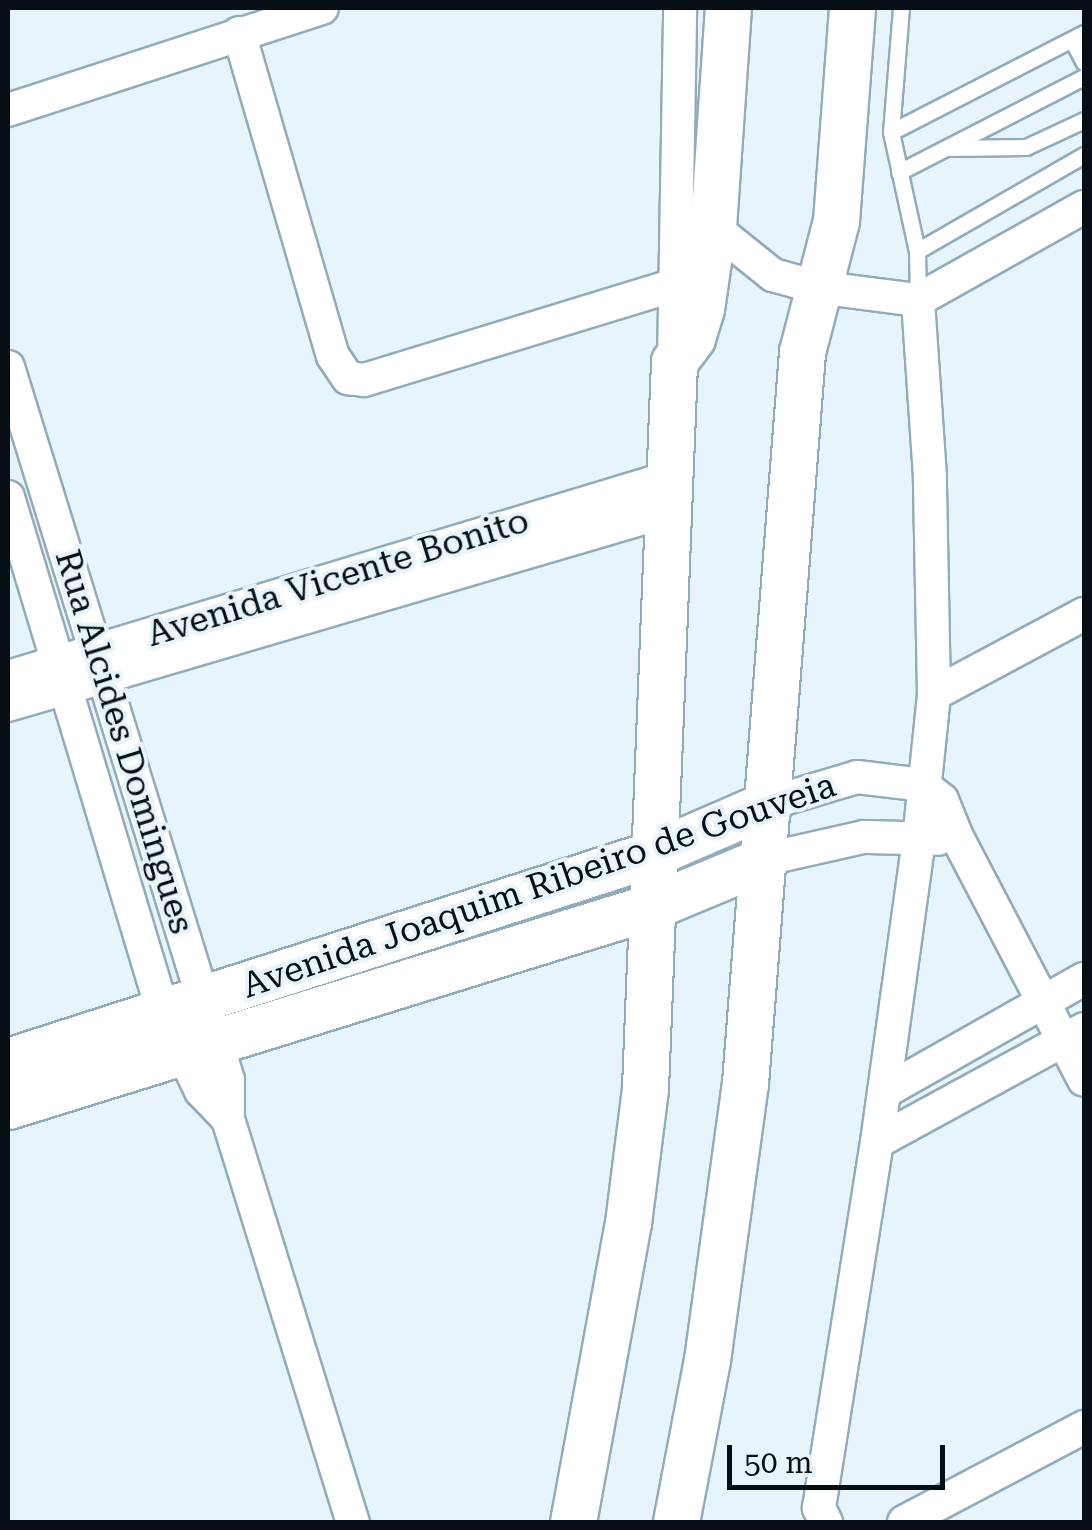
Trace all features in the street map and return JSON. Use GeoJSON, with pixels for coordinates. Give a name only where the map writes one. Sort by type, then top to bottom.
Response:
{"type":"FeatureCollection","features":[{"type":"Feature","properties":{"kind":"main road"},"geometry":{"type":"LineString","coordinates":[[573,1522],[637,1154],[653,906],[674,362],[696,330],[713,227],[728,8]]}},
{"type":"Feature","properties":{"kind":"main road"},"geometry":{"type":"LineString","coordinates":[[676,1522],[722,1260],[745,1083],[766,859],[802,352],[836,221],[852,8]]}},
{"type":"Feature","properties":{"kind":"main road","name":"Avenida Joaquim Ribeiro de Gouveia"},"geometry":{"type":"LineString","coordinates":[[8,1106],[191,1026],[655,853],[770,803]]}},
{"type":"Feature","properties":{"kind":"main road","name":"Avenida Joaquim Ribeiro de Gouveia"},"geometry":{"type":"LineString","coordinates":[[8,1061],[191,1026],[653,906],[766,859]]}},
{"type":"Feature","properties":{"kind":"street"},"geometry":{"type":"LineString","coordinates":[[8,110],[322,8]]}},
{"type":"Feature","properties":{"kind":"street"},"geometry":{"type":"LineString","coordinates":[[674,362],[680,8]]}},
{"type":"Feature","properties":{"kind":"street"},"geometry":{"type":"LineString","coordinates":[[239,33],[333,356],[348,378],[364,380],[674,285]]}},
{"type":"Feature","properties":{"kind":"street"},"geometry":{"type":"LineString","coordinates":[[713,227],[773,276],[816,288],[918,300],[1084,208]]}},
{"type":"Feature","properties":{"kind":"street"},"geometry":{"type":"LineString","coordinates":[[826,1522],[820,1508],[877,1142],[919,840],[934,694],[930,477],[918,300]]}},
{"type":"Feature","properties":{"kind":"street","name":"Rua Alcides Domingues"},"geometry":{"type":"LineString","coordinates":[[8,367],[150,823],[201,1091],[228,1120],[354,1522]]}},
{"type":"Feature","properties":{"kind":"street","name":"Avenida Vicente Bonito"},"geometry":{"type":"LineString","coordinates":[[8,704],[61,675],[668,494]]}},
{"type":"Feature","properties":{"kind":"street","name":"Rua Alcides Domingues"},"geometry":{"type":"LineString","coordinates":[[8,498],[108,837],[191,1026]]}},
{"type":"Feature","properties":{"kind":"street"},"geometry":{"type":"LineString","coordinates":[[934,694],[1084,614]]}},
{"type":"Feature","properties":{"kind":"street","name":"Avenida Vicente Bonito"},"geometry":{"type":"LineString","coordinates":[[8,678],[61,675]]}},
{"type":"Feature","properties":{"kind":"street","name":"Avenida Joaquim Ribeiro de Gouveia"},"geometry":{"type":"LineString","coordinates":[[770,803],[857,777],[923,786]]}},
{"type":"Feature","properties":{"kind":"street"},"geometry":{"type":"LineString","coordinates":[[923,786],[942,800],[957,837],[1043,1003],[1074,1035],[1084,1080]]}},
{"type":"Feature","properties":{"kind":"street"},"geometry":{"type":"LineString","coordinates":[[108,837],[150,823]]}},
{"type":"Feature","properties":{"kind":"street","name":"Avenida Joaquim Ribeiro de Gouveia"},"geometry":{"type":"LineString","coordinates":[[766,859],[864,837],[957,837]]}},
{"type":"Feature","properties":{"kind":"street"},"geometry":{"type":"LineString","coordinates":[[884,1092],[1084,980]]}},
{"type":"Feature","properties":{"kind":"street"},"geometry":{"type":"LineString","coordinates":[[877,1142],[1074,1035]]}},
{"type":"Feature","properties":{"kind":"street"},"geometry":{"type":"LineString","coordinates":[[904,1522],[1084,1427]]}},
{"type":"Feature","properties":{"kind":"lane"},"geometry":{"type":"LineString","coordinates":[[901,8],[891,132],[917,251],[918,300]]}},
{"type":"Feature","properties":{"kind":"lane"},"geometry":{"type":"LineString","coordinates":[[891,132],[1078,36],[1084,63]]}},
{"type":"Feature","properties":{"kind":"lane"},"geometry":{"type":"LineString","coordinates":[[899,172],[1084,77]]}},
{"type":"Feature","properties":{"kind":"lane"},"geometry":{"type":"LineString","coordinates":[[948,148],[1026,147],[1084,120]]}},
{"type":"Feature","properties":{"kind":"lane"},"geometry":{"type":"LineString","coordinates":[[917,251],[1084,155]]}}]}
